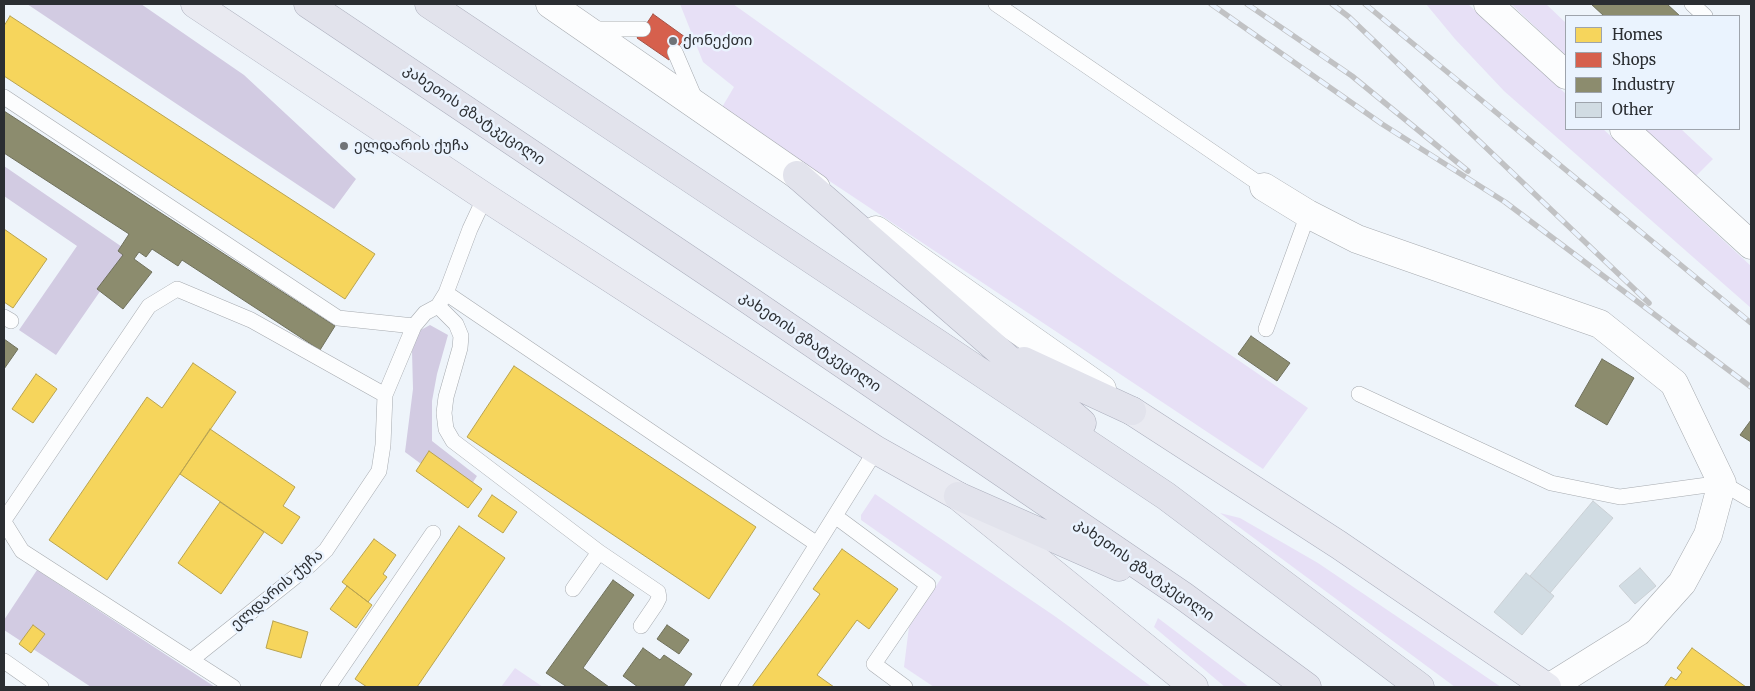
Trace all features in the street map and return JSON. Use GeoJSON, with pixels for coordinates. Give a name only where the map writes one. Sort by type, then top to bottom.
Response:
{"type":"FeatureCollection","features":[{"type":"Feature","properties":{"kind":"highway","name":"კახეთის გზატკეცილი"},"geometry":{"type":"LineString","coordinates":[[308,4],[734,290],[1182,595],[1306,687]]}},
{"type":"Feature","properties":{"kind":"highway"},"geometry":{"type":"LineString","coordinates":[[429,4],[1166,496],[1420,687]]}},
{"type":"Feature","properties":{"kind":"highway"},"geometry":{"type":"LineString","coordinates":[[797,175],[1166,496]]}},
{"type":"Feature","properties":{"kind":"highway"},"geometry":{"type":"LineString","coordinates":[[856,289],[996,348],[1132,411]]}},
{"type":"Feature","properties":{"kind":"highway"},"geometry":{"type":"LineString","coordinates":[[958,496],[1182,595]]}},
{"type":"Feature","properties":{"kind":"main road"},"geometry":{"type":"LineString","coordinates":[[195,4],[485,197],[876,450],[958,496],[1194,687]]}},
{"type":"Feature","properties":{"kind":"main road"},"geometry":{"type":"LineString","coordinates":[[1132,411],[1339,545],[1548,687]]}},
{"type":"Feature","properties":{"kind":"street"},"geometry":{"type":"LineString","coordinates":[[550,4],[1132,411]]}},
{"type":"Feature","properties":{"kind":"street"},"geometry":{"type":"LineString","coordinates":[[1488,4],[1565,75]]}},
{"type":"Feature","properties":{"kind":"street"},"geometry":{"type":"LineString","coordinates":[[1625,130],[1751,245]]}},
{"type":"Feature","properties":{"kind":"street"},"geometry":{"type":"LineString","coordinates":[[1264,187],[1308,214],[1357,239],[1600,324],[1674,383],[1722,483],[1708,535],[1682,583],[1638,632],[1548,687]]}},
{"type":"Feature","properties":{"kind":"lane"},"geometry":{"type":"LineString","coordinates":[[996,4],[1264,187]]}},
{"type":"Feature","properties":{"kind":"lane"},"geometry":{"type":"LineString","coordinates":[[1692,4],[1704,15]]}},
{"type":"Feature","properties":{"kind":"lane"},"geometry":{"type":"LineString","coordinates":[[587,29],[643,29]]}},
{"type":"Feature","properties":{"kind":"lane"},"geometry":{"type":"LineString","coordinates":[[675,52],[699,107]]}},
{"type":"Feature","properties":{"kind":"lane"},"geometry":{"type":"LineString","coordinates":[[4,97],[338,318],[414,326]]}},
{"type":"Feature","properties":{"kind":"lane"},"geometry":{"type":"LineString","coordinates":[[442,300],[470,229],[485,197]]}},
{"type":"Feature","properties":{"kind":"lane"},"geometry":{"type":"LineString","coordinates":[[1266,329],[1308,214]]}},
{"type":"Feature","properties":{"kind":"lane"},"geometry":{"type":"LineString","coordinates":[[233,687],[22,551],[4,521],[149,306],[177,289],[251,320],[386,394]]}},
{"type":"Feature","properties":{"kind":"lane"},"geometry":{"type":"LineString","coordinates":[[442,300],[818,544]]}},
{"type":"Feature","properties":{"kind":"lane"},"geometry":{"type":"LineString","coordinates":[[442,300],[461,336],[460,348],[446,397],[444,413],[446,429],[453,441],[599,552],[658,592],[659,598],[641,626]]}},
{"type":"Feature","properties":{"kind":"lane","name":"ელდარის ქუჩა"},"geometry":{"type":"LineString","coordinates":[[191,660],[310,565],[326,550],[379,471],[383,445],[386,394],[414,326],[425,313],[442,300]]}},
{"type":"Feature","properties":{"kind":"lane"},"geometry":{"type":"LineString","coordinates":[[1359,394],[1551,483],[1620,498],[1722,483],[1751,500]]}},
{"type":"Feature","properties":{"kind":"lane"},"geometry":{"type":"LineString","coordinates":[[728,687],[876,450]]}},
{"type":"Feature","properties":{"kind":"lane"},"geometry":{"type":"LineString","coordinates":[[835,516],[928,585],[874,664],[905,687]]}},
{"type":"Feature","properties":{"kind":"lane"},"geometry":{"type":"LineString","coordinates":[[328,687],[433,533]]}},
{"type":"Feature","properties":{"kind":"lane"},"geometry":{"type":"LineString","coordinates":[[573,590],[599,552]]}},
{"type":"Feature","properties":{"kind":"lane"},"geometry":{"type":"LineString","coordinates":[[4,661],[40,687]]}},
{"type":"Feature","properties":{"kind":"shaded area"},"geometry":{"type":"Polygon","coordinates":[[[27,4],[141,4],[244,75],[356,179],[334,209],[27,4]]]}},
{"type":"Feature","properties":{"kind":"shaded area"},"geometry":{"type":"Polygon","coordinates":[[[680,4],[733,4],[1117,277],[1308,408],[1263,469],[721,109],[734,87],[703,62],[680,4]]]}},
{"type":"Feature","properties":{"kind":"shaded area"},"geometry":{"type":"Polygon","coordinates":[[[1426,4],[1468,4],[1565,93],[1565,130],[1604,130],[1751,266],[1751,308],[1504,91],[1455,39],[1426,4]]]}},
{"type":"Feature","properties":{"kind":"shaded area"},"geometry":{"type":"Polygon","coordinates":[[[1511,4],[1546,4],[1565,22],[1565,55],[1511,4]]]}},
{"type":"Feature","properties":{"kind":"shaded area"},"geometry":{"type":"Polygon","coordinates":[[[1645,130],[1682,130],[1713,159],[1695,177],[1645,130]]]}},
{"type":"Feature","properties":{"kind":"shaded area"},"geometry":{"type":"Polygon","coordinates":[[[4,166],[128,251],[56,355],[19,330],[77,246],[4,196],[4,166]]]}},
{"type":"Feature","properties":{"kind":"shaded area"},"geometry":{"type":"Polygon","coordinates":[[[430,325],[448,335],[437,374],[432,401],[432,441],[477,476],[464,496],[405,452],[413,389],[412,351],[419,331],[430,325]]]}},
{"type":"Feature","properties":{"kind":"shaded area"},"geometry":{"type":"Polygon","coordinates":[[[875,494],[1056,617],[1152,687],[934,687],[904,667],[909,627],[942,577],[861,520],[861,515],[875,494]]]}},
{"type":"Feature","properties":{"kind":"shaded area"},"geometry":{"type":"Polygon","coordinates":[[[1220,513],[1240,518],[1318,563],[1501,687],[1455,687],[1220,513]]]}},
{"type":"Feature","properties":{"kind":"shaded area"},"geometry":{"type":"Polygon","coordinates":[[[37,570],[215,687],[91,687],[4,630],[4,620],[37,570]]]}},
{"type":"Feature","properties":{"kind":"shaded area"},"geometry":{"type":"Polygon","coordinates":[[[1158,618],[1249,687],[1225,687],[1154,627],[1158,618]]]}},
{"type":"Feature","properties":{"kind":"shaded area"},"geometry":{"type":"Polygon","coordinates":[[[515,668],[543,687],[501,687],[515,668]]]}},
{"type":"Feature","properties":{"kind":"building: Homes"},"geometry":{"type":"Polygon","coordinates":[[[10,16],[375,254],[345,299],[4,76],[4,26],[10,16]]]}},
{"type":"Feature","properties":{"kind":"building: Homes"},"geometry":{"type":"Polygon","coordinates":[[[4,229],[47,259],[13,308],[4,302],[4,229]]]}},
{"type":"Feature","properties":{"kind":"building: Homes"},"geometry":{"type":"Polygon","coordinates":[[[193,363],[236,392],[107,580],[49,540],[147,397],[162,408],[193,363]]]}},
{"type":"Feature","properties":{"kind":"building: Homes"},"geometry":{"type":"Polygon","coordinates":[[[514,366],[756,527],[709,599],[467,437],[514,366]]]}},
{"type":"Feature","properties":{"kind":"building: Homes"},"geometry":{"type":"Polygon","coordinates":[[[36,374],[57,389],[33,423],[12,409],[36,374]]]}},
{"type":"Feature","properties":{"kind":"building: Homes"},"geometry":{"type":"Polygon","coordinates":[[[210,429],[295,487],[283,506],[300,517],[282,544],[180,474],[210,429]]]}},
{"type":"Feature","properties":{"kind":"building: Homes"},"geometry":{"type":"Polygon","coordinates":[[[429,451],[482,489],[468,508],[416,471],[429,451]]]}},
{"type":"Feature","properties":{"kind":"building: Homes"},"geometry":{"type":"Polygon","coordinates":[[[492,495],[517,512],[503,533],[478,516],[492,495]]]}},
{"type":"Feature","properties":{"kind":"building: Homes"},"geometry":{"type":"Polygon","coordinates":[[[220,502],[264,532],[221,594],[178,563],[220,502]]]}},
{"type":"Feature","properties":{"kind":"building: Homes"},"geometry":{"type":"Polygon","coordinates":[[[459,526],[505,558],[417,687],[367,687],[355,679],[459,526]]]}},
{"type":"Feature","properties":{"kind":"building: Homes"},"geometry":{"type":"Polygon","coordinates":[[[374,539],[396,555],[383,574],[387,577],[368,602],[342,582],[374,539]]]}},
{"type":"Feature","properties":{"kind":"building: Homes"},"geometry":{"type":"Polygon","coordinates":[[[842,549],[898,589],[869,629],[857,620],[817,675],[834,687],[752,687],[820,594],[813,589],[842,549]]]}},
{"type":"Feature","properties":{"kind":"building: Homes"},"geometry":{"type":"Polygon","coordinates":[[[347,586],[372,605],[356,628],[330,609],[347,586]]]}},
{"type":"Feature","properties":{"kind":"building: Homes"},"geometry":{"type":"Polygon","coordinates":[[[273,621],[308,632],[301,658],[266,648],[273,621]]]}},
{"type":"Feature","properties":{"kind":"building: Homes"},"geometry":{"type":"Polygon","coordinates":[[[33,625],[45,634],[31,653],[19,644],[33,625]]]}},
{"type":"Feature","properties":{"kind":"building: Homes"},"geometry":{"type":"Polygon","coordinates":[[[1692,648],[1746,687],[1664,687],[1671,677],[1676,680],[1682,672],[1677,668],[1692,648]]]}},
{"type":"Feature","properties":{"kind":"building: Shops"},"geometry":{"type":"Polygon","coordinates":[[[653,14],[685,37],[669,60],[637,38],[653,14]]]}},
{"type":"Feature","properties":{"kind":"building: Industry"},"geometry":{"type":"Polygon","coordinates":[[[1591,4],[1667,4],[1679,15],[1603,15],[1591,4]]]}},
{"type":"Feature","properties":{"kind":"building: Industry"},"geometry":{"type":"Polygon","coordinates":[[[4,111],[335,326],[320,350],[182,260],[178,266],[152,249],[146,257],[139,252],[134,259],[152,272],[123,309],[97,289],[123,255],[118,251],[129,234],[4,153],[4,111]]]}},
{"type":"Feature","properties":{"kind":"building: Industry"},"geometry":{"type":"Polygon","coordinates":[[[1251,336],[1290,363],[1277,381],[1238,354],[1251,336]]]}},
{"type":"Feature","properties":{"kind":"building: Industry"},"geometry":{"type":"Polygon","coordinates":[[[4,339],[18,349],[4,369],[4,339]]]}},
{"type":"Feature","properties":{"kind":"building: Industry"},"geometry":{"type":"Polygon","coordinates":[[[1602,359],[1634,378],[1607,425],[1575,406],[1602,359]]]}},
{"type":"Feature","properties":{"kind":"building: Industry"},"geometry":{"type":"Polygon","coordinates":[[[1751,420],[1751,442],[1740,435],[1751,420]]]}},
{"type":"Feature","properties":{"kind":"building: Industry"},"geometry":{"type":"Polygon","coordinates":[[[613,580],[634,595],[583,668],[609,687],[567,687],[546,673],[613,580]]]}},
{"type":"Feature","properties":{"kind":"building: Industry"},"geometry":{"type":"Polygon","coordinates":[[[667,625],[689,640],[679,654],[657,639],[667,625]]]}},
{"type":"Feature","properties":{"kind":"building: Industry"},"geometry":{"type":"Polygon","coordinates":[[[643,648],[660,660],[664,655],[692,674],[683,687],[638,687],[623,676],[643,648]]]}},
{"type":"Feature","properties":{"kind":"building: Other"},"geometry":{"type":"Polygon","coordinates":[[[1593,501],[1613,518],[1550,593],[1530,576],[1593,501]]]}},
{"type":"Feature","properties":{"kind":"building: Other"},"geometry":{"type":"Polygon","coordinates":[[[1640,568],[1656,586],[1635,604],[1619,586],[1640,568]]]}},
{"type":"Feature","properties":{"kind":"building: Other"},"geometry":{"type":"Polygon","coordinates":[[[1526,573],[1554,596],[1522,635],[1494,612],[1526,573]]]}},
{"type":"Feature","properties":{"kind":"railway"},"geometry":{"type":"LineString","coordinates":[[1211,4],[1382,124],[1505,202],[1751,387]]}},
{"type":"Feature","properties":{"kind":"railway"},"geometry":{"type":"LineString","coordinates":[[1247,4],[1352,76],[1468,171]]}},
{"type":"Feature","properties":{"kind":"railway"},"geometry":{"type":"LineString","coordinates":[[1332,4],[1349,17],[1649,303]]}},
{"type":"Feature","properties":{"kind":"railway"},"geometry":{"type":"LineString","coordinates":[[1365,4],[1751,323]]}},
{"type":"Feature","properties":{"kind":"place","name":"ქონექთი"},"geometry":{"type":"Point","coordinates":[673,41]}},
{"type":"Feature","properties":{"kind":"place","name":"ელდარის ქუჩა"},"geometry":{"type":"Point","coordinates":[344,146]}}]}
